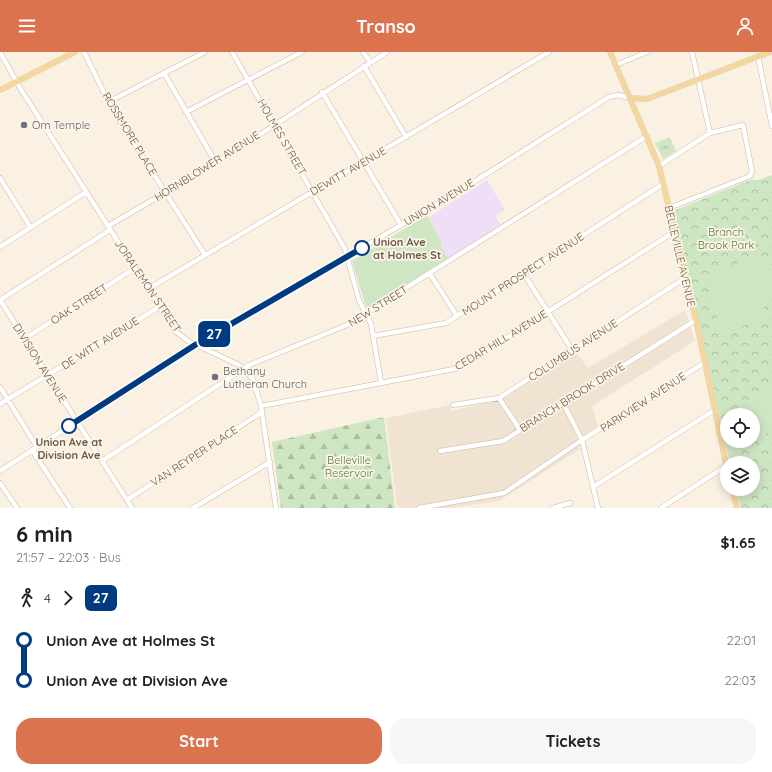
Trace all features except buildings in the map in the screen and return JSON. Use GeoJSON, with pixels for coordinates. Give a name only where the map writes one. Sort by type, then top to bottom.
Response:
{"type":"FeatureCollection","features":[{"type":"Feature","properties":{"kind":"main road"},"geometry":{"type":"LineString","coordinates":[[0,90],[75,52]]}},
{"type":"Feature","properties":{"kind":"main road","name":"BELLEVILLE AVENUE"},"geometry":{"type":"LineString","coordinates":[[610,52],[659,166],[696,320],[713,410],[724,456]]}},
{"type":"Feature","properties":{"kind":"main road","name":"UNION AVENUE"},"geometry":{"type":"LineString","coordinates":[[630,98],[647,99],[770,52]]}},
{"type":"Feature","properties":{"kind":"main road"},"geometry":{"type":"LineString","coordinates":[[734,496],[737,508]]}},
{"type":"Feature","properties":{"kind":"street","name":"JORALEMON STREET"},"geometry":{"type":"LineString","coordinates":[[0,52],[16,81],[86,192],[159,307],[179,335],[195,345],[235,362],[244,368],[255,383],[270,462],[276,508]]}},
{"type":"Feature","properties":{"kind":"street","name":"ROSSMORE PLACE"},"geometry":{"type":"LineString","coordinates":[[84,52],[108,102],[206,255]]}},
{"type":"Feature","properties":{"kind":"street"},"geometry":{"type":"LineString","coordinates":[[108,102],[205,52]]}},
{"type":"Feature","properties":{"kind":"street","name":"HOLMES STREET"},"geometry":{"type":"LineString","coordinates":[[232,52],[345,249],[359,300],[366,314],[373,336],[381,382]]}},
{"type":"Feature","properties":{"kind":"street"},"geometry":{"type":"LineString","coordinates":[[186,112],[302,52]]}},
{"type":"Feature","properties":{"kind":"street"},"geometry":{"type":"LineString","coordinates":[[363,52],[370,62]]}},
{"type":"Feature","properties":{"kind":"street","name":"HORNBLOWER AVENUE"},"geometry":{"type":"LineString","coordinates":[[0,300],[165,192],[216,163],[322,92],[386,52]]}},
{"type":"Feature","properties":{"kind":"street","name":"DEWITT AVENUE"},"geometry":{"type":"LineString","coordinates":[[148,289],[549,52]]}},
{"type":"Feature","properties":{"kind":"street"},"geometry":{"type":"LineString","coordinates":[[616,65],[647,52]]}},
{"type":"Feature","properties":{"kind":"street"},"geometry":{"type":"LineString","coordinates":[[692,52],[710,133]]}},
{"type":"Feature","properties":{"kind":"street"},"geometry":{"type":"LineString","coordinates":[[758,56],[772,126]]}},
{"type":"Feature","properties":{"kind":"street"},"geometry":{"type":"LineString","coordinates":[[364,66],[406,137]]}},
{"type":"Feature","properties":{"kind":"street"},"geometry":{"type":"LineString","coordinates":[[164,73],[216,163]]}},
{"type":"Feature","properties":{"kind":"street"},"geometry":{"type":"LineString","coordinates":[[322,92],[401,225]]}},
{"type":"Feature","properties":{"kind":"street","name":"UNION AVENUE"},"geometry":{"type":"LineString","coordinates":[[0,470],[195,345],[401,225],[609,97],[619,94],[630,98]]}},
{"type":"Feature","properties":{"kind":"street"},"geometry":{"type":"LineString","coordinates":[[659,166],[710,133],[743,125],[752,174],[747,178],[669,208]]}},
{"type":"Feature","properties":{"kind":"street","name":"NEW STREET"},"geometry":{"type":"LineString","coordinates":[[102,461],[244,368],[347,325],[366,314],[647,136]]}},
{"type":"Feature","properties":{"kind":"street"},"geometry":{"type":"LineString","coordinates":[[0,178],[31,228]]}},
{"type":"Feature","properties":{"kind":"street","name":"MOUNT PROSPECT AVENUE"},"geometry":{"type":"LineString","coordinates":[[373,336],[441,325],[524,274],[663,184]]}},
{"type":"Feature","properties":{"kind":"street"},"geometry":{"type":"LineString","coordinates":[[0,247],[86,192]]}},
{"type":"Feature","properties":{"kind":"street","name":"CEDAR HILL AVENUE"},"geometry":{"type":"LineString","coordinates":[[261,409],[381,382],[459,368],[674,232]]}},
{"type":"Feature","properties":{"kind":"street","name":"OAK STREET"},"geometry":{"type":"LineString","coordinates":[[24,339],[135,268]]}},
{"type":"Feature","properties":{"kind":"street"},"geometry":{"type":"LineString","coordinates":[[430,274],[457,316]]}},
{"type":"Feature","properties":{"kind":"street"},"geometry":{"type":"LineString","coordinates":[[524,274],[572,350]]}},
{"type":"Feature","properties":{"kind":"street","name":"COLUMBUS AVENUE"},"geometry":{"type":"LineString","coordinates":[[454,404],[499,398],[685,278]]}},
{"type":"Feature","properties":{"kind":"street","name":"DIVISION AVENUE"},"geometry":{"type":"LineString","coordinates":[[0,300],[76,422],[132,508]]}},
{"type":"Feature","properties":{"kind":"street","name":"DE WITT AVENUE"},"geometry":{"type":"LineString","coordinates":[[0,404],[159,307]]}},
{"type":"Feature","properties":{"kind":"street","name":"BRANCH BROOK DRIVE"},"geometry":{"type":"LineString","coordinates":[[440,451],[503,441],[696,320]]}},
{"type":"Feature","properties":{"kind":"street","name":"PARKVIEW AVENUE"},"geometry":{"type":"LineString","coordinates":[[419,508],[504,493],[582,440],[704,363]]}},
{"type":"Feature","properties":{"kind":"street"},"geometry":{"type":"LineString","coordinates":[[0,387],[37,447]]}},
{"type":"Feature","properties":{"kind":"street"},"geometry":{"type":"LineString","coordinates":[[499,398],[520,430]]}},
{"type":"Feature","properties":{"kind":"street"},"geometry":{"type":"LineString","coordinates":[[564,403],[582,440],[598,508]]}},
{"type":"Feature","properties":{"kind":"street","name":"VAN REYPER PLACE"},"geometry":{"type":"LineString","coordinates":[[127,500],[261,409]]}},
{"type":"Feature","properties":{"kind":"street"},"geometry":{"type":"LineString","coordinates":[[593,487],[713,410]]}},
{"type":"Feature","properties":{"kind":"street"},"geometry":{"type":"LineString","coordinates":[[32,450],[70,508]]}},
{"type":"Feature","properties":{"kind":"street"},"geometry":{"type":"LineString","coordinates":[[194,508],[270,462]]}},
{"type":"Feature","properties":{"kind":"street"},"geometry":{"type":"LineString","coordinates":[[660,508],[720,471]]}},
{"type":"Feature","properties":{"kind":"street"},"geometry":{"type":"LineString","coordinates":[[0,483],[16,508]]}},
{"type":"Feature","properties":{"kind":"street"},"geometry":{"type":"LineString","coordinates":[[552,508],[570,503]]}},
{"type":"Feature","properties":{"kind":"shaded area"},"geometry":{"type":"Polygon","coordinates":[[[487,180],[505,210],[495,216],[501,225],[448,258],[440,245],[442,241],[429,217],[487,180]]]}},
{"type":"Feature","properties":{"kind":"shaded area"},"geometry":{"type":"Polygon","coordinates":[[[685,310],[695,341],[592,406],[598,426],[576,441],[580,449],[499,501],[451,508],[397,508],[386,418],[450,405],[451,411],[507,397],[576,352],[588,368],[685,310]]]}},
{"type":"Feature","properties":{"kind":"green space"},"geometry":{"type":"Polygon","coordinates":[[[670,137],[676,151],[663,159],[655,143],[670,137]]]}},
{"type":"Feature","properties":{"kind":"green space","name":"Branch Brook Park"},"geometry":{"type":"Polygon","coordinates":[[[772,175],[772,508],[741,508],[738,496],[760,496],[760,456],[728,456],[727,448],[760,448],[760,408],[720,408],[720,419],[673,211],[750,180],[759,180],[772,175]]]}},
{"type":"Feature","properties":{"kind":"green space"},"geometry":{"type":"Polygon","coordinates":[[[427,215],[442,242],[440,245],[448,258],[370,307],[366,307],[352,261],[427,215]]]}},
{"type":"Feature","properties":{"kind":"green space"},"geometry":{"type":"Polygon","coordinates":[[[756,255],[772,274],[772,291],[761,300],[767,315],[759,317],[760,321],[724,331],[721,329],[708,290],[714,288],[708,274],[746,260],[748,263],[756,255]]]}},
{"type":"Feature","properties":{"kind":"green space"},"geometry":{"type":"Polygon","coordinates":[[[772,388],[772,430],[760,438],[760,408],[741,408],[772,388]]]}},
{"type":"Feature","properties":{"kind":"green space","name":"Belleville Reservoir"},"geometry":{"type":"Polygon","coordinates":[[[384,417],[395,508],[281,508],[272,442],[384,417]]]}},
{"type":"Feature","properties":{"kind":"bus line","name":"27"},"geometry":{"type":"LineString","coordinates":[[69,426],[195,345],[362,248]]}},
{"type":"Feature","properties":{"kind":"place","name":"Om Temple"},"geometry":{"type":"Point","coordinates":[24,125]}},
{"type":"Feature","properties":{"kind":"place","name":"Union Ave at Holmes St"},"geometry":{"type":"Point","coordinates":[362,248]}},
{"type":"Feature","properties":{"kind":"place","name":"Bethany Lutheran Church"},"geometry":{"type":"Point","coordinates":[215,377]}},
{"type":"Feature","properties":{"kind":"place","name":"Union Ave at Division Ave"},"geometry":{"type":"Point","coordinates":[69,426]}}]}
